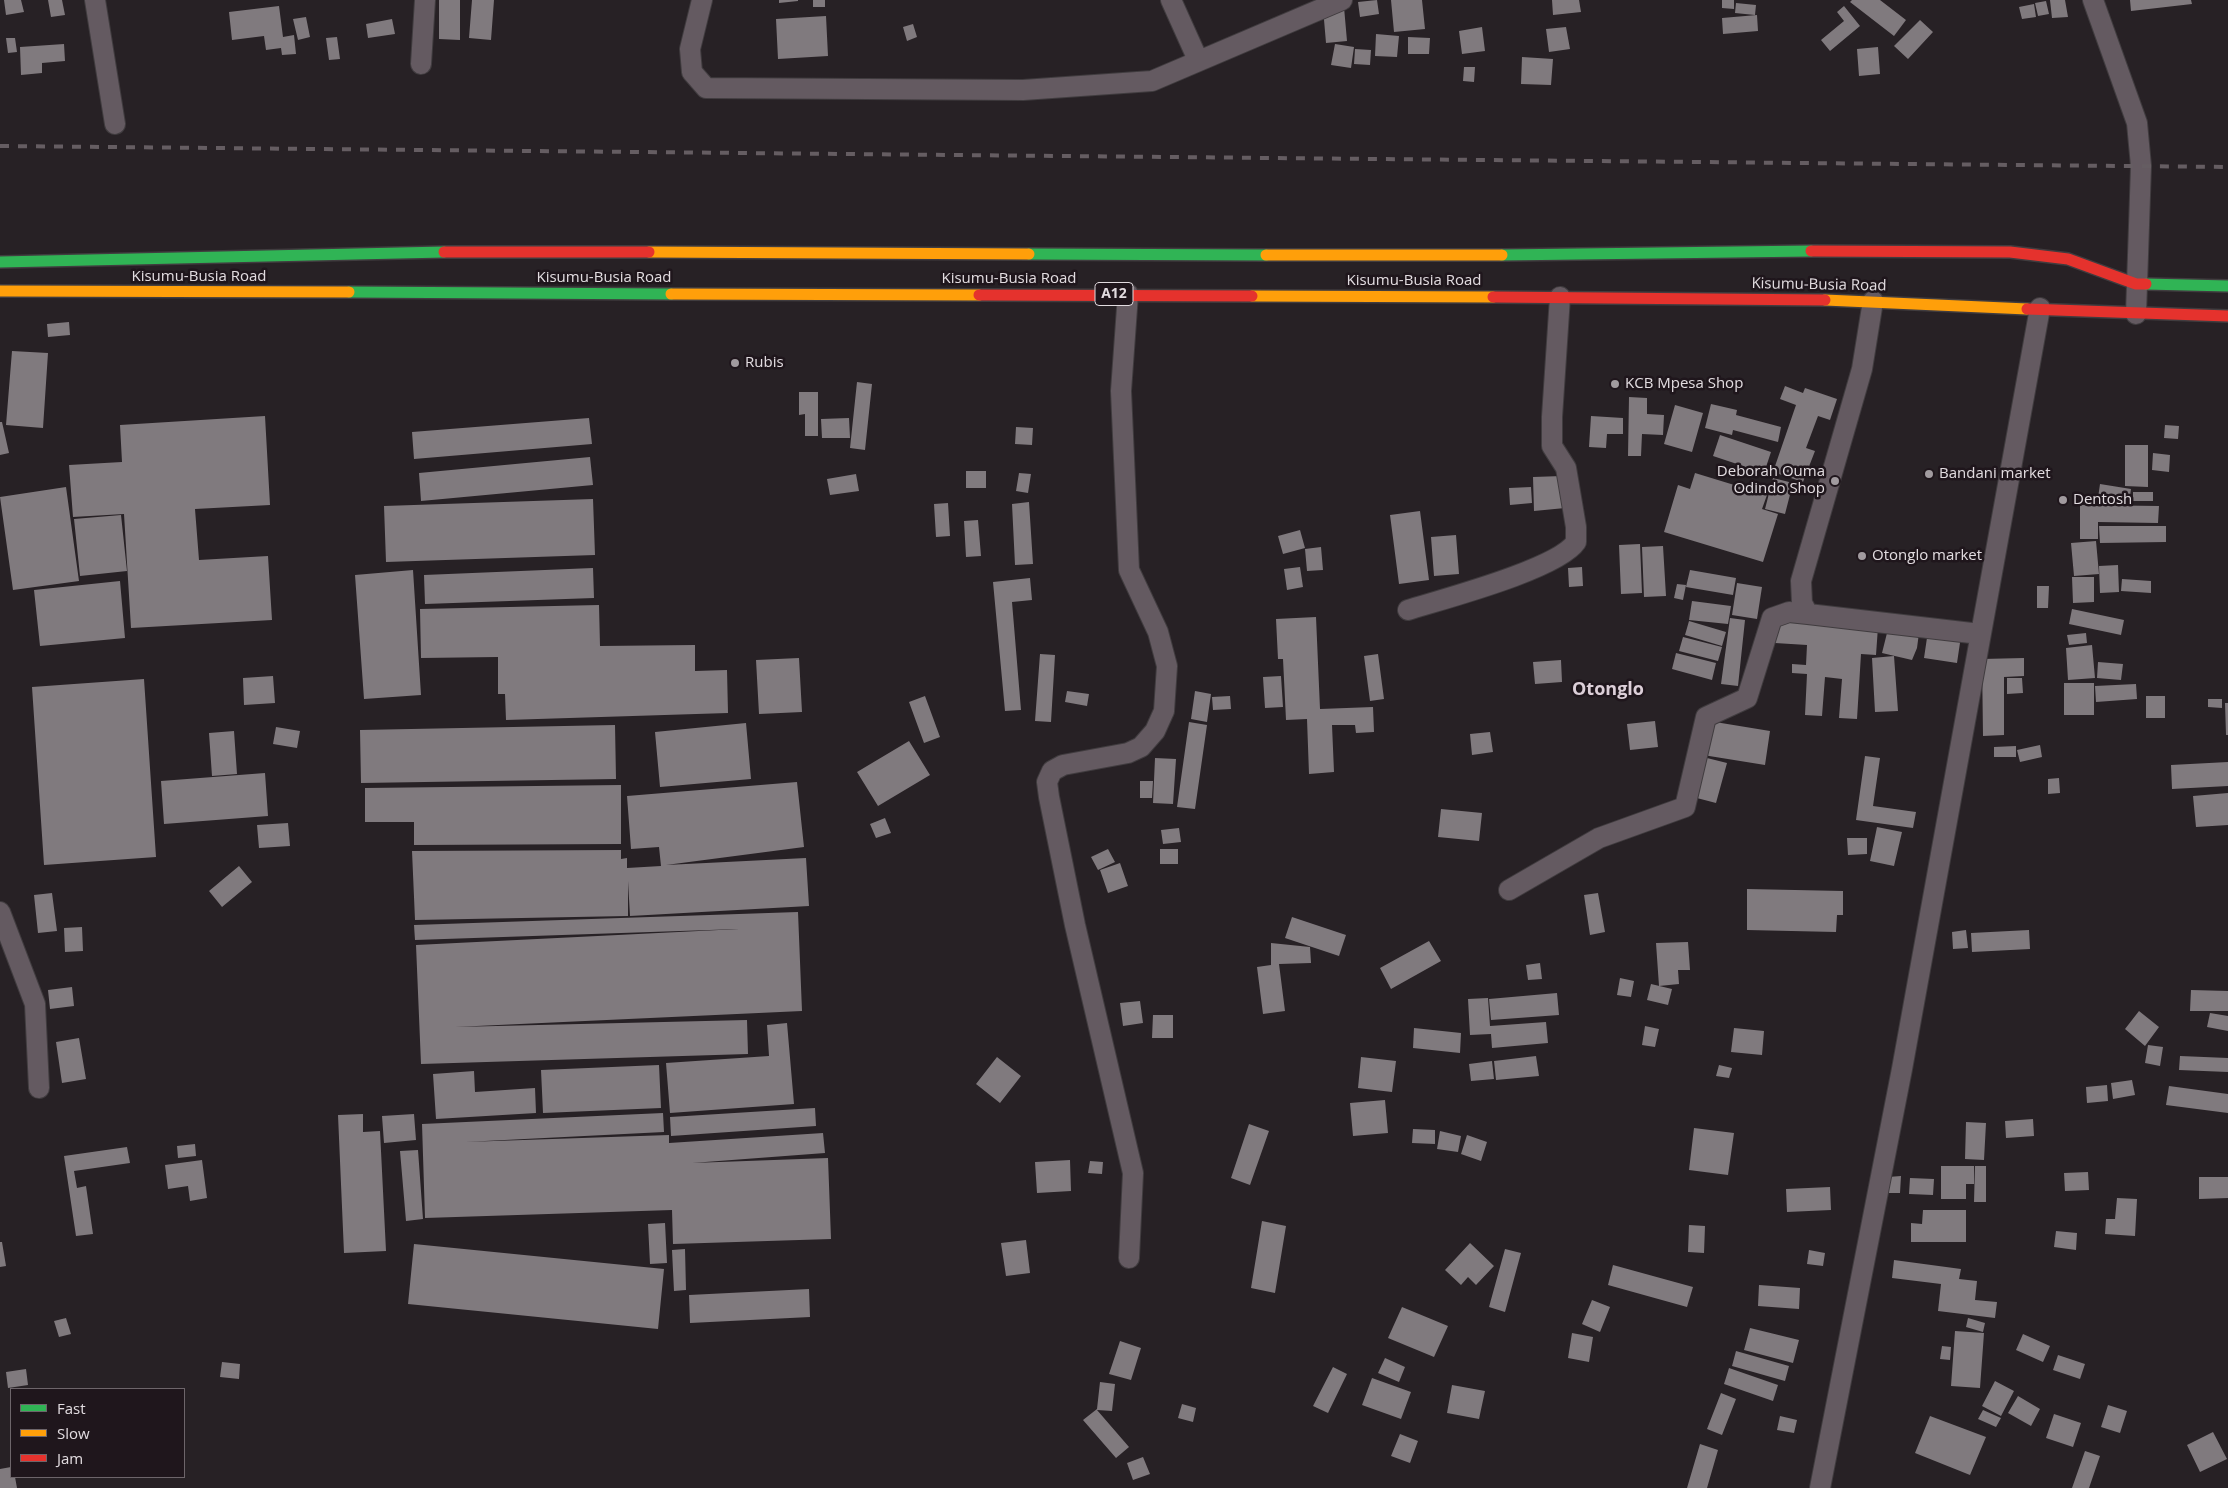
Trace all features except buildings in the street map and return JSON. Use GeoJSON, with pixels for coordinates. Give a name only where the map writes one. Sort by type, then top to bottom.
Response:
{"type":"FeatureCollection","features":[{"type":"Feature","properties":{"kind":"main road"},"geometry":{"type":"LineString","coordinates":[[0,262],[500,251],[1460,256],[1867,250],[2010,252],[2068,260],[2136,284],[2228,286]]}},
{"type":"Feature","properties":{"kind":"main road","name":"Kisumu-Busia Road"},"geometry":{"type":"LineString","coordinates":[[0,291],[1560,297],[1872,301],[2136,314],[2228,316]]}},
{"type":"Feature","properties":{"kind":"street"},"geometry":{"type":"LineString","coordinates":[[95,0],[115,124]]}},
{"type":"Feature","properties":{"kind":"street"},"geometry":{"type":"LineString","coordinates":[[421,64],[425,0]]}},
{"type":"Feature","properties":{"kind":"street"},"geometry":{"type":"LineString","coordinates":[[702,0],[690,49],[692,72],[706,88],[1023,90],[1152,81],[1342,0]]}},
{"type":"Feature","properties":{"kind":"street"},"geometry":{"type":"LineString","coordinates":[[1170,0],[1198,60]]}},
{"type":"Feature","properties":{"kind":"street"},"geometry":{"type":"LineString","coordinates":[[2093,0],[2137,123],[2141,166],[2136,314]]}},
{"type":"Feature","properties":{"kind":"street"},"geometry":{"type":"LineString","coordinates":[[1128,294],[1121,391],[1129,570],[1158,632],[1167,666],[1164,711],[1155,730],[1141,747],[1128,753],[1063,765],[1052,772],[1047,782],[1075,925],[1133,1173],[1129,1258]]}},
{"type":"Feature","properties":{"kind":"street"},"geometry":{"type":"LineString","coordinates":[[1408,610],[1544,566],[1565,554],[1576,542],[1576,527],[1566,468],[1552,446],[1552,417],[1560,297]]}},
{"type":"Feature","properties":{"kind":"street"},"geometry":{"type":"LineString","coordinates":[[1808,614],[1802,603],[1800,581],[1862,369],[1872,301]]}},
{"type":"Feature","properties":{"kind":"street"},"geometry":{"type":"LineString","coordinates":[[1820,1488],[1902,1068],[2040,308]]}},
{"type":"Feature","properties":{"kind":"street"},"geometry":{"type":"LineString","coordinates":[[1509,890],[1598,838],[1685,807],[1706,717],[1747,698],[1772,618],[1789,612],[1980,634]]}},
{"type":"Feature","properties":{"kind":"street"},"geometry":{"type":"LineString","coordinates":[[0,912],[35,1004],[39,1088]]}},
{"type":"Feature","properties":{"kind":"railway"},"geometry":{"type":"LineString","coordinates":[[0,146],[2228,167]]}},
{"type":"Feature","properties":{"kind":"traffic: fast"},"geometry":{"type":"LineString","coordinates":[[1502,255],[1811,251]]}},
{"type":"Feature","properties":{"kind":"traffic: fast"},"geometry":{"type":"LineString","coordinates":[[0,262],[444,252]]}},
{"type":"Feature","properties":{"kind":"traffic: fast"},"geometry":{"type":"LineString","coordinates":[[1029,254],[1266,255]]}},
{"type":"Feature","properties":{"kind":"traffic: fast"},"geometry":{"type":"LineString","coordinates":[[2146,284],[2228,286]]}},
{"type":"Feature","properties":{"kind":"traffic: fast"},"geometry":{"type":"LineString","coordinates":[[349,292],[671,294]]}},
{"type":"Feature","properties":{"kind":"traffic: slow"},"geometry":{"type":"LineString","coordinates":[[649,252],[1029,254]]}},
{"type":"Feature","properties":{"kind":"traffic: slow"},"geometry":{"type":"LineString","coordinates":[[1266,255],[1502,255]]}},
{"type":"Feature","properties":{"kind":"traffic: slow"},"geometry":{"type":"LineString","coordinates":[[0,291],[349,292]]}},
{"type":"Feature","properties":{"kind":"traffic: slow"},"geometry":{"type":"LineString","coordinates":[[671,294],[979,295]]}},
{"type":"Feature","properties":{"kind":"traffic: slow"},"geometry":{"type":"LineString","coordinates":[[1252,296],[1493,297]]}},
{"type":"Feature","properties":{"kind":"traffic: slow"},"geometry":{"type":"LineString","coordinates":[[1825,300],[2027,309]]}},
{"type":"Feature","properties":{"kind":"traffic: jam"},"geometry":{"type":"LineString","coordinates":[[1811,251],[2010,252],[2068,259],[2136,284],[2146,284]]}},
{"type":"Feature","properties":{"kind":"traffic: jam"},"geometry":{"type":"LineString","coordinates":[[444,252],[649,252]]}},
{"type":"Feature","properties":{"kind":"traffic: jam"},"geometry":{"type":"LineString","coordinates":[[979,295],[1252,296]]}},
{"type":"Feature","properties":{"kind":"traffic: jam"},"geometry":{"type":"LineString","coordinates":[[1493,297],[1825,300]]}},
{"type":"Feature","properties":{"kind":"traffic: jam"},"geometry":{"type":"LineString","coordinates":[[2027,309],[2228,316]]}},
{"type":"Feature","properties":{"kind":"place","name":"Rubis"},"geometry":{"type":"Point","coordinates":[735,363]}},
{"type":"Feature","properties":{"kind":"place","name":"KCB Mpesa Shop"},"geometry":{"type":"Point","coordinates":[1615,384]}},
{"type":"Feature","properties":{"kind":"place","name":"Bandani market"},"geometry":{"type":"Point","coordinates":[1929,474]}},
{"type":"Feature","properties":{"kind":"place","name":"Deborah Ouma Odindo Shop"},"geometry":{"type":"Point","coordinates":[1835,481]}},
{"type":"Feature","properties":{"kind":"place","name":"Dentosh"},"geometry":{"type":"Point","coordinates":[2063,500]}},
{"type":"Feature","properties":{"kind":"place","name":"Otonglo market"},"geometry":{"type":"Point","coordinates":[1862,556]}},
{"type":"Feature","properties":{"kind":"district","name":"Otonglo"},"geometry":{"type":"Point","coordinates":[1608,690]}}]}
